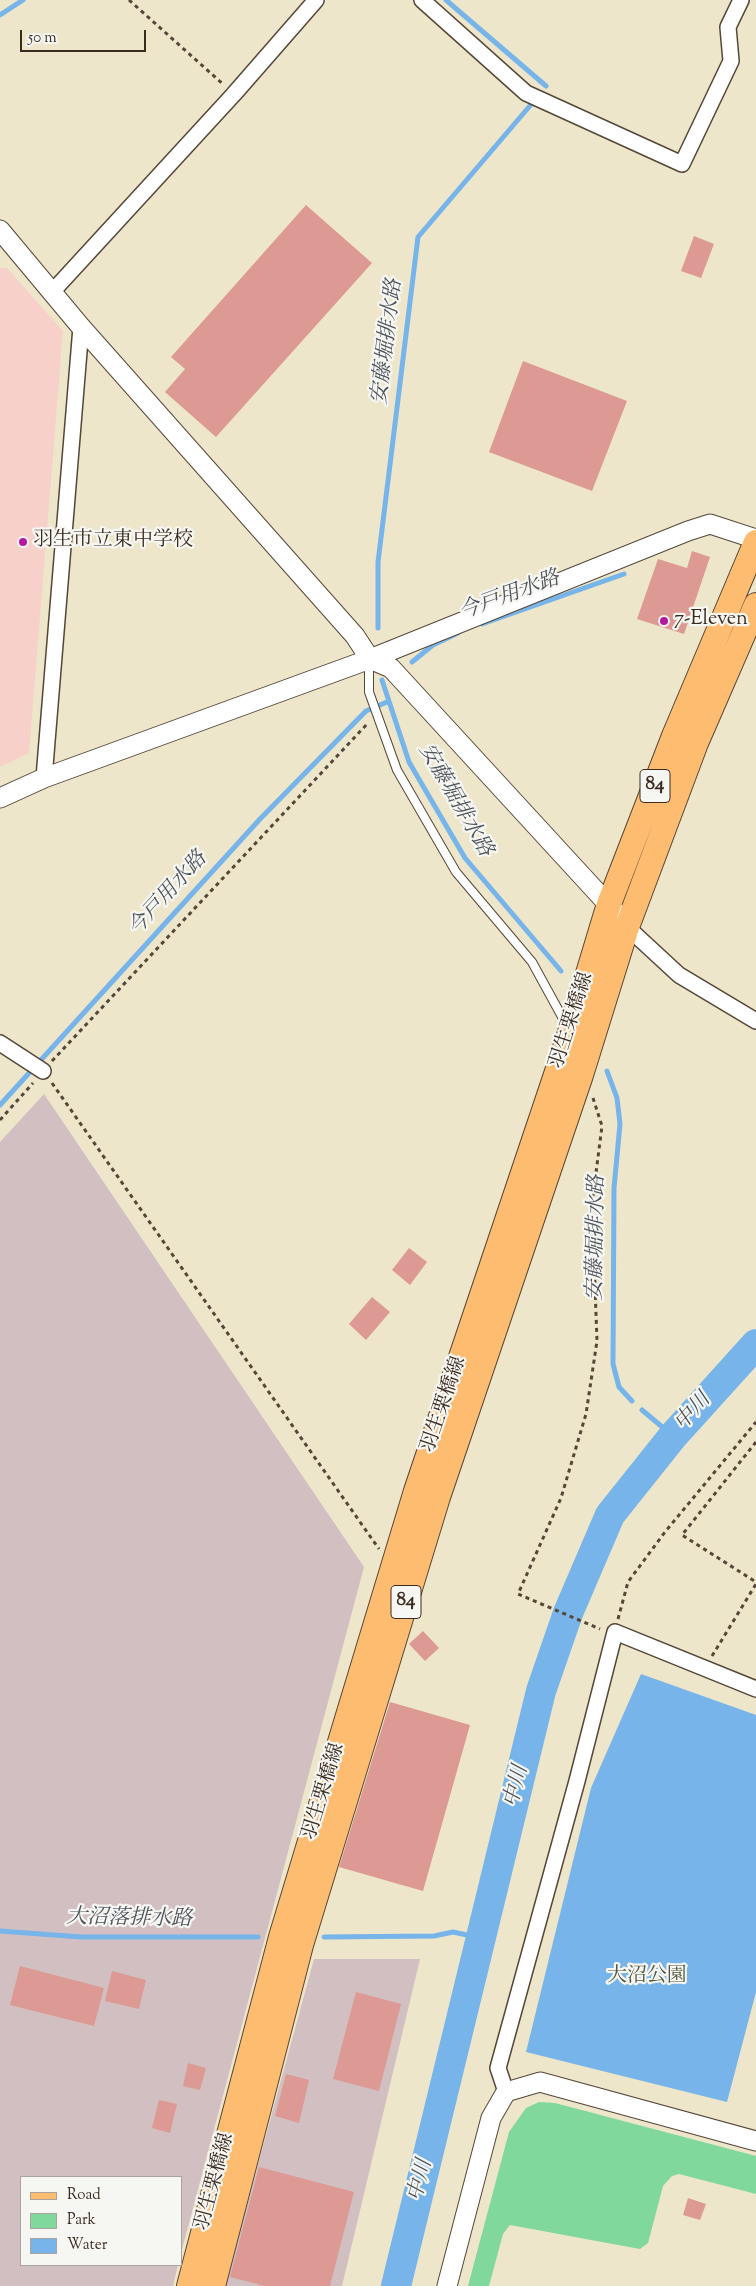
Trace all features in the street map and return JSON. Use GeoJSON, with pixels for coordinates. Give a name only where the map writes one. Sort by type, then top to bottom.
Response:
{"type":"FeatureCollection","features":[{"type":"Feature","properties":{"kind":"main road","name":"羽生栗橋線"},"geometry":{"type":"LineString","coordinates":[[189,2286],[282,1937],[416,1491],[570,1033],[609,904],[674,736],[756,541]]}},
{"type":"Feature","properties":{"kind":"main road","name":"羽生栗橋線"},"geometry":{"type":"LineString","coordinates":[[213,2286],[304,1935],[438,1497],[581,1075],[627,926],[696,743],[756,605]]}},
{"type":"Feature","properties":{"kind":"street"},"geometry":{"type":"LineString","coordinates":[[53,291],[234,94],[316,0]]}},
{"type":"Feature","properties":{"kind":"street"},"geometry":{"type":"LineString","coordinates":[[422,0],[526,93],[682,164],[731,61],[728,27],[740,0]]}},
{"type":"Feature","properties":{"kind":"street"},"geometry":{"type":"LineString","coordinates":[[0,230],[53,291],[81,327],[354,636],[370,658],[391,668],[609,904],[627,926],[679,975],[756,1021]]}},
{"type":"Feature","properties":{"kind":"street"},"geometry":{"type":"LineString","coordinates":[[44,778],[81,327]]}},
{"type":"Feature","properties":{"kind":"street"},"geometry":{"type":"LineString","coordinates":[[0,798],[44,778],[370,658],[642,548],[703,526],[710,524],[756,541]]}},
{"type":"Feature","properties":{"kind":"street"},"geometry":{"type":"LineString","coordinates":[[0,1043],[43,1070]]}},
{"type":"Feature","properties":{"kind":"street"},"geometry":{"type":"LineString","coordinates":[[506,2092],[498,2068],[577,1781],[615,1632],[756,1689]]}},
{"type":"Feature","properties":{"kind":"street"},"geometry":{"type":"LineString","coordinates":[[447,2286],[491,2118],[506,2092],[540,2082],[756,2141]]}},
{"type":"Feature","properties":{"kind":"lane"},"geometry":{"type":"LineString","coordinates":[[370,658],[369,692],[397,770],[456,872],[532,962],[570,1033]]}},
{"type":"Feature","properties":{"kind":"path"},"geometry":{"type":"LineString","coordinates":[[129,0],[234,94]]}},
{"type":"Feature","properties":{"kind":"path"},"geometry":{"type":"LineString","coordinates":[[0,1120],[43,1070],[362,726],[377,717]]}},
{"type":"Feature","properties":{"kind":"path"},"geometry":{"type":"LineString","coordinates":[[43,1070],[393,1569]]}},
{"type":"Feature","properties":{"kind":"path"},"geometry":{"type":"LineString","coordinates":[[581,1075],[597,1105],[602,1126],[592,1204],[598,1341],[586,1414],[561,1498],[518,1594],[600,1629],[615,1632],[628,1582],[665,1532],[756,1422]]}},
{"type":"Feature","properties":{"kind":"path"},"geometry":{"type":"LineString","coordinates":[[704,1668],[756,1583],[682,1535],[756,1442]]}},
{"type":"Feature","properties":{"kind":"shaded area","name":"羽生市立東中学校"},"geometry":{"type":"Polygon","coordinates":[[[0,268],[7,268],[63,331],[29,753],[0,767],[0,268]]]}},
{"type":"Feature","properties":{"kind":"shaded area"},"geometry":{"type":"Polygon","coordinates":[[[44,1094],[364,1567],[182,2249],[182,2176],[20,2176],[20,2266],[178,2266],[173,2286],[0,2286],[0,1142],[44,1094]]]}},
{"type":"Feature","properties":{"kind":"shaded area"},"geometry":{"type":"Polygon","coordinates":[[[314,1959],[420,1959],[342,2286],[225,2286],[314,1959]]]}},
{"type":"Feature","properties":{"kind":"green space"},"geometry":{"type":"Polygon","coordinates":[[[539,2102],[555,2103],[756,2156],[756,2194],[679,2174],[672,2176],[663,2186],[648,2243],[640,2249],[510,2225],[503,2234],[489,2286],[468,2286],[509,2132],[526,2108],[539,2102]]]}},
{"type":"Feature","properties":{"kind":"water","name":"大沼公園"},"geometry":{"type":"Polygon","coordinates":[[[641,1674],[756,1715],[756,1992],[727,2102],[526,2052],[591,1788],[641,1674]]]}},
{"type":"Feature","properties":{"kind":"building"},"geometry":{"type":"Polygon","coordinates":[[[306,205],[372,263],[216,437],[165,392],[185,369],[171,357],[306,205]]]}},
{"type":"Feature","properties":{"kind":"building"},"geometry":{"type":"Polygon","coordinates":[[[694,236],[714,244],[701,278],[681,271],[694,236]]]}},
{"type":"Feature","properties":{"kind":"building"},"geometry":{"type":"Polygon","coordinates":[[[523,361],[627,401],[592,491],[489,452],[523,361]]]}},
{"type":"Feature","properties":{"kind":"building"},"geometry":{"type":"Polygon","coordinates":[[[692,551],[710,557],[684,634],[637,619],[658,559],[687,568],[692,551]]]}},
{"type":"Feature","properties":{"kind":"building"},"geometry":{"type":"Polygon","coordinates":[[[409,1248],[427,1262],[410,1285],[392,1270],[409,1248]]]}},
{"type":"Feature","properties":{"kind":"building"},"geometry":{"type":"Polygon","coordinates":[[[372,1297],[390,1312],[366,1340],[349,1324],[372,1297]]]}},
{"type":"Feature","properties":{"kind":"building"},"geometry":{"type":"Polygon","coordinates":[[[423,1631],[439,1648],[425,1661],[409,1644],[423,1631]]]}},
{"type":"Feature","properties":{"kind":"building"},"geometry":{"type":"Polygon","coordinates":[[[390,1702],[470,1725],[423,1891],[339,1867],[390,1702]]]}},
{"type":"Feature","properties":{"kind":"building"},"geometry":{"type":"Polygon","coordinates":[[[20,1966],[104,1988],[94,2026],[10,2005],[20,1966]]]}},
{"type":"Feature","properties":{"kind":"building"},"geometry":{"type":"Polygon","coordinates":[[[112,1971],[146,1980],[139,2009],[105,2001],[112,1971]]]}},
{"type":"Feature","properties":{"kind":"building"},"geometry":{"type":"Polygon","coordinates":[[[356,1992],[401,2004],[379,2091],[333,2079],[356,1992]]]}},
{"type":"Feature","properties":{"kind":"building"},"geometry":{"type":"Polygon","coordinates":[[[188,2063],[206,2068],[200,2090],[183,2086],[188,2063]]]}},
{"type":"Feature","properties":{"kind":"building"},"geometry":{"type":"Polygon","coordinates":[[[286,2074],[309,2080],[299,2123],[275,2116],[286,2074]]]}},
{"type":"Feature","properties":{"kind":"building"},"geometry":{"type":"Polygon","coordinates":[[[159,2100],[177,2104],[170,2133],[152,2128],[159,2100]]]}},
{"type":"Feature","properties":{"kind":"building"},"geometry":{"type":"Polygon","coordinates":[[[259,2167],[354,2192],[330,2286],[265,2286],[230,2277],[259,2167]]]}},
{"type":"Feature","properties":{"kind":"building"},"geometry":{"type":"Polygon","coordinates":[[[688,2198],[706,2204],[700,2220],[683,2215],[688,2198]]]}},
{"type":"Feature","properties":{"kind":"waterway"},"geometry":{"type":"LineString","coordinates":[[0,15],[23,0]]}},
{"type":"Feature","properties":{"kind":"waterway","name":"安藤堀排水路"},"geometry":{"type":"LineString","coordinates":[[446,0],[546,86]]}},
{"type":"Feature","properties":{"kind":"waterway","name":"安藤堀排水路"},"geometry":{"type":"LineString","coordinates":[[378,628],[378,562],[418,237],[534,101]]}},
{"type":"Feature","properties":{"kind":"waterway","name":"今戸用水路"},"geometry":{"type":"LineString","coordinates":[[482,624],[624,574]]}},
{"type":"Feature","properties":{"kind":"waterway","name":"今戸用水路"},"geometry":{"type":"LineString","coordinates":[[412,662],[433,645],[458,633]]}},
{"type":"Feature","properties":{"kind":"waterway","name":"安藤堀排水路"},"geometry":{"type":"LineString","coordinates":[[382,680],[409,762],[465,858],[561,971]]}},
{"type":"Feature","properties":{"kind":"waterway","name":"今戸用水路"},"geometry":{"type":"LineString","coordinates":[[0,1105],[260,819],[366,711],[387,702]]}},
{"type":"Feature","properties":{"kind":"waterway","name":"安藤堀排水路"},"geometry":{"type":"LineString","coordinates":[[607,1071],[617,1098],[620,1124],[614,1188],[613,1364],[619,1387],[632,1401]]}},
{"type":"Feature","properties":{"kind":"waterway","name":"中川"},"geometry":{"type":"LineString","coordinates":[[396,2286],[541,1691],[568,1613],[610,1515],[673,1436],[756,1344]]}},
{"type":"Feature","properties":{"kind":"waterway","name":"安藤堀排水路"},"geometry":{"type":"LineString","coordinates":[[642,1410],[673,1436]]}},
{"type":"Feature","properties":{"kind":"waterway","name":"大沼落排水路"},"geometry":{"type":"LineString","coordinates":[[0,1931],[81,1937],[258,1937]]}},
{"type":"Feature","properties":{"kind":"waterway","name":"大沼落排水路"},"geometry":{"type":"LineString","coordinates":[[324,1937],[434,1936],[453,1932],[481,1938]]}},
{"type":"Feature","properties":{"kind":"place","name":"羽生市立東中学校"},"geometry":{"type":"Point","coordinates":[23,542]}},
{"type":"Feature","properties":{"kind":"place","name":"7-Eleven"},"geometry":{"type":"Point","coordinates":[664,621]}}]}
